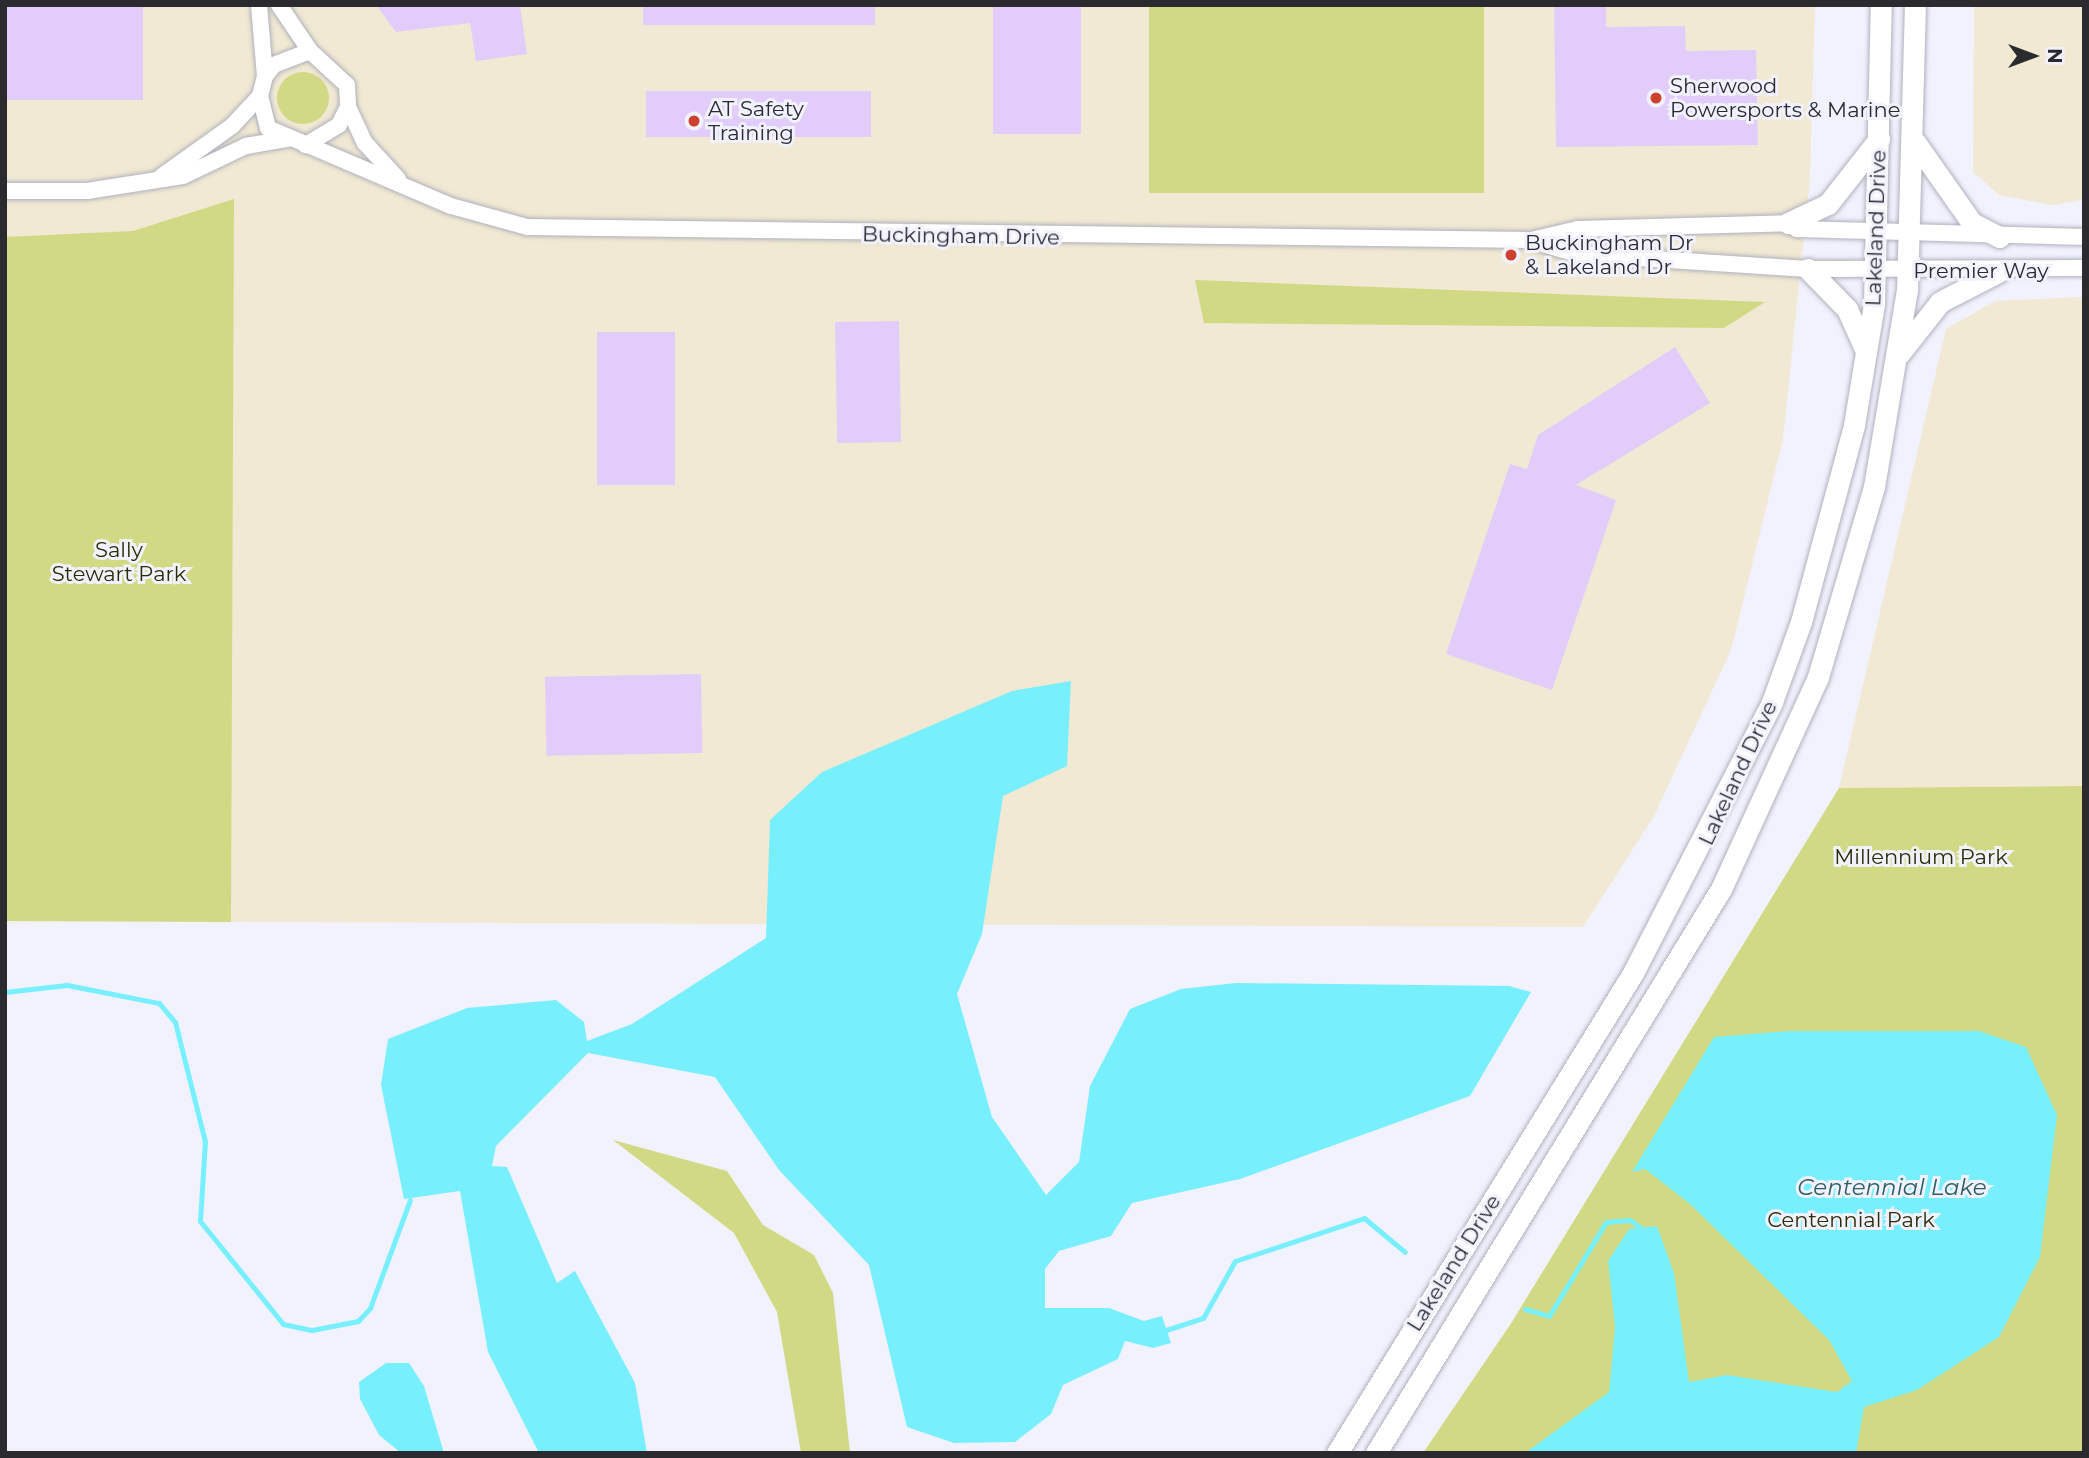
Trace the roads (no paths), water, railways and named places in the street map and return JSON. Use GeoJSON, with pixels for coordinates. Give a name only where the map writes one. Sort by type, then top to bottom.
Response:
{"type":"FeatureCollection","features":[{"type":"Feature","properties":{"kind":"main road","name":"Lakeland Drive"},"geometry":{"type":"LineString","coordinates":[[1337,1453],[1633,973],[1737,776],[1801,622],[1854,425],[1878,270],[1881,5]]}},
{"type":"Feature","properties":{"kind":"main road","name":"Lakeland Drive"},"geometry":{"type":"LineString","coordinates":[[1376,1453],[1675,968],[1757,816],[1802,720],[1835,626],[1874,487],[1898,356],[1909,271],[1915,142],[1914,5]]}},
{"type":"Feature","properties":{"kind":"main road"},"geometry":{"type":"LineString","coordinates":[[1788,223],[1828,204],[1879,139]]}},
{"type":"Feature","properties":{"kind":"main road"},"geometry":{"type":"LineString","coordinates":[[1915,142],[1972,223],[2000,237]]}},
{"type":"Feature","properties":{"kind":"main road"},"geometry":{"type":"LineString","coordinates":[[1808,269],[1847,309],[1866,351]]}},
{"type":"Feature","properties":{"kind":"main road"},"geometry":{"type":"LineString","coordinates":[[1898,356],[1940,302],[1998,272]]}},
{"type":"Feature","properties":{"kind":"street"},"geometry":{"type":"LineString","coordinates":[[259,5],[265,76],[260,96],[264,122],[287,139],[306,145],[330,135],[348,107],[341,73],[310,51],[279,5]]}},
{"type":"Feature","properties":{"kind":"street"},"geometry":{"type":"LineString","coordinates":[[265,76],[280,61],[310,51]]}},
{"type":"Feature","properties":{"kind":"street"},"geometry":{"type":"LineString","coordinates":[[162,177],[232,125],[260,96]]}},
{"type":"Feature","properties":{"kind":"street","name":"Buckingham Drive"},"geometry":{"type":"LineString","coordinates":[[348,107],[365,143],[400,181]]}},
{"type":"Feature","properties":{"kind":"street"},"geometry":{"type":"LineString","coordinates":[[5,191],[87,191],[162,177],[183,176],[246,146],[287,139]]}},
{"type":"Feature","properties":{"kind":"street","name":"Buckingham Drive"},"geometry":{"type":"LineString","coordinates":[[306,145],[400,181],[451,206],[512,223],[591,233],[1531,240],[1578,229],[1788,223],[1797,229],[1880,231]]}},
{"type":"Feature","properties":{"kind":"street","name":"Premier Way"},"geometry":{"type":"LineString","coordinates":[[1880,231],[2000,237],[2084,237]]}},
{"type":"Feature","properties":{"kind":"street","name":"Buckingham Drive"},"geometry":{"type":"LineString","coordinates":[[1531,240],[1577,254],[1808,269],[1878,270]]}},
{"type":"Feature","properties":{"kind":"street","name":"Premier Way"},"geometry":{"type":"LineString","coordinates":[[1878,270],[1998,272],[2084,268]]}},
{"type":"Feature","properties":{"kind":"water"},"geometry":{"type":"Polygon","coordinates":[[[1071,681],[1067,766],[1003,796],[982,934],[957,994],[992,1117],[1046,1195],[1079,1162],[1090,1086],[1130,1009],[1181,989],[1236,983],[1509,986],[1531,992],[1470,1096],[1240,1179],[1132,1203],[1111,1236],[1059,1251],[1045,1269],[1045,1308],[1109,1308],[1144,1321],[1162,1316],[1171,1343],[1153,1348],[1125,1341],[1118,1359],[1063,1385],[1051,1414],[1015,1442],[954,1443],[907,1427],[869,1265],[779,1170],[715,1077],[588,1053],[496,1146],[492,1166],[507,1167],[557,1283],[575,1271],[635,1383],[647,1453],[539,1453],[488,1352],[460,1191],[404,1199],[381,1085],[388,1039],[467,1008],[556,1000],[584,1022],[587,1041],[632,1024],[766,938],[770,820],[822,772],[1012,691],[1071,681]]]}},
{"type":"Feature","properties":{"kind":"water","name":"Centennial Lake"},"geometry":{"type":"Polygon","coordinates":[[[1790,1031],[1979,1031],[2026,1047],[2057,1115],[2040,1257],[1999,1337],[1917,1390],[1864,1407],[1856,1453],[1525,1453],[1609,1392],[1615,1327],[1608,1261],[1629,1229],[1657,1226],[1674,1273],[1689,1382],[1727,1375],[1837,1392],[1852,1381],[1829,1340],[1690,1204],[1645,1169],[1632,1172],[1714,1037],[1790,1031]]]}},
{"type":"Feature","properties":{"kind":"water"},"geometry":{"type":"Polygon","coordinates":[[[386,1363],[409,1363],[424,1386],[444,1453],[401,1453],[379,1435],[360,1399],[359,1382],[386,1363]]]}},
{"type":"Feature","properties":{"kind":"waterway"},"geometry":{"type":"LineString","coordinates":[[5,992],[67,985],[159,1003],[175,1022],[205,1141],[200,1221],[283,1324],[312,1330],[358,1321],[370,1308],[410,1200]]}},
{"type":"Feature","properties":{"kind":"waterway"},"geometry":{"type":"LineString","coordinates":[[1166,1330],[1203,1318],[1235,1261],[1364,1218],[1405,1252]]}},
{"type":"Feature","properties":{"kind":"waterway"},"geometry":{"type":"LineString","coordinates":[[1525,1309],[1549,1316],[1606,1222],[1630,1220],[1641,1228]]}},
{"type":"Feature","properties":{"kind":"place","name":"Sherwood Powersports & Marine"},"geometry":{"type":"Point","coordinates":[1656,98]}},
{"type":"Feature","properties":{"kind":"place","name":"AT Safety Training"},"geometry":{"type":"Point","coordinates":[694,121]}},
{"type":"Feature","properties":{"kind":"place","name":"Buckingham Dr & Lakeland Dr"},"geometry":{"type":"Point","coordinates":[1511,255]}},
{"type":"Feature","properties":{"kind":"park label","name":"Sally Stewart Park"},"geometry":{"type":"Point","coordinates":[119,562]}},
{"type":"Feature","properties":{"kind":"park label","name":"Millennium Park"},"geometry":{"type":"Point","coordinates":[1921,857]}},
{"type":"Feature","properties":{"kind":"park label","name":"Centennial Park"},"geometry":{"type":"Point","coordinates":[1851,1220]}}]}
